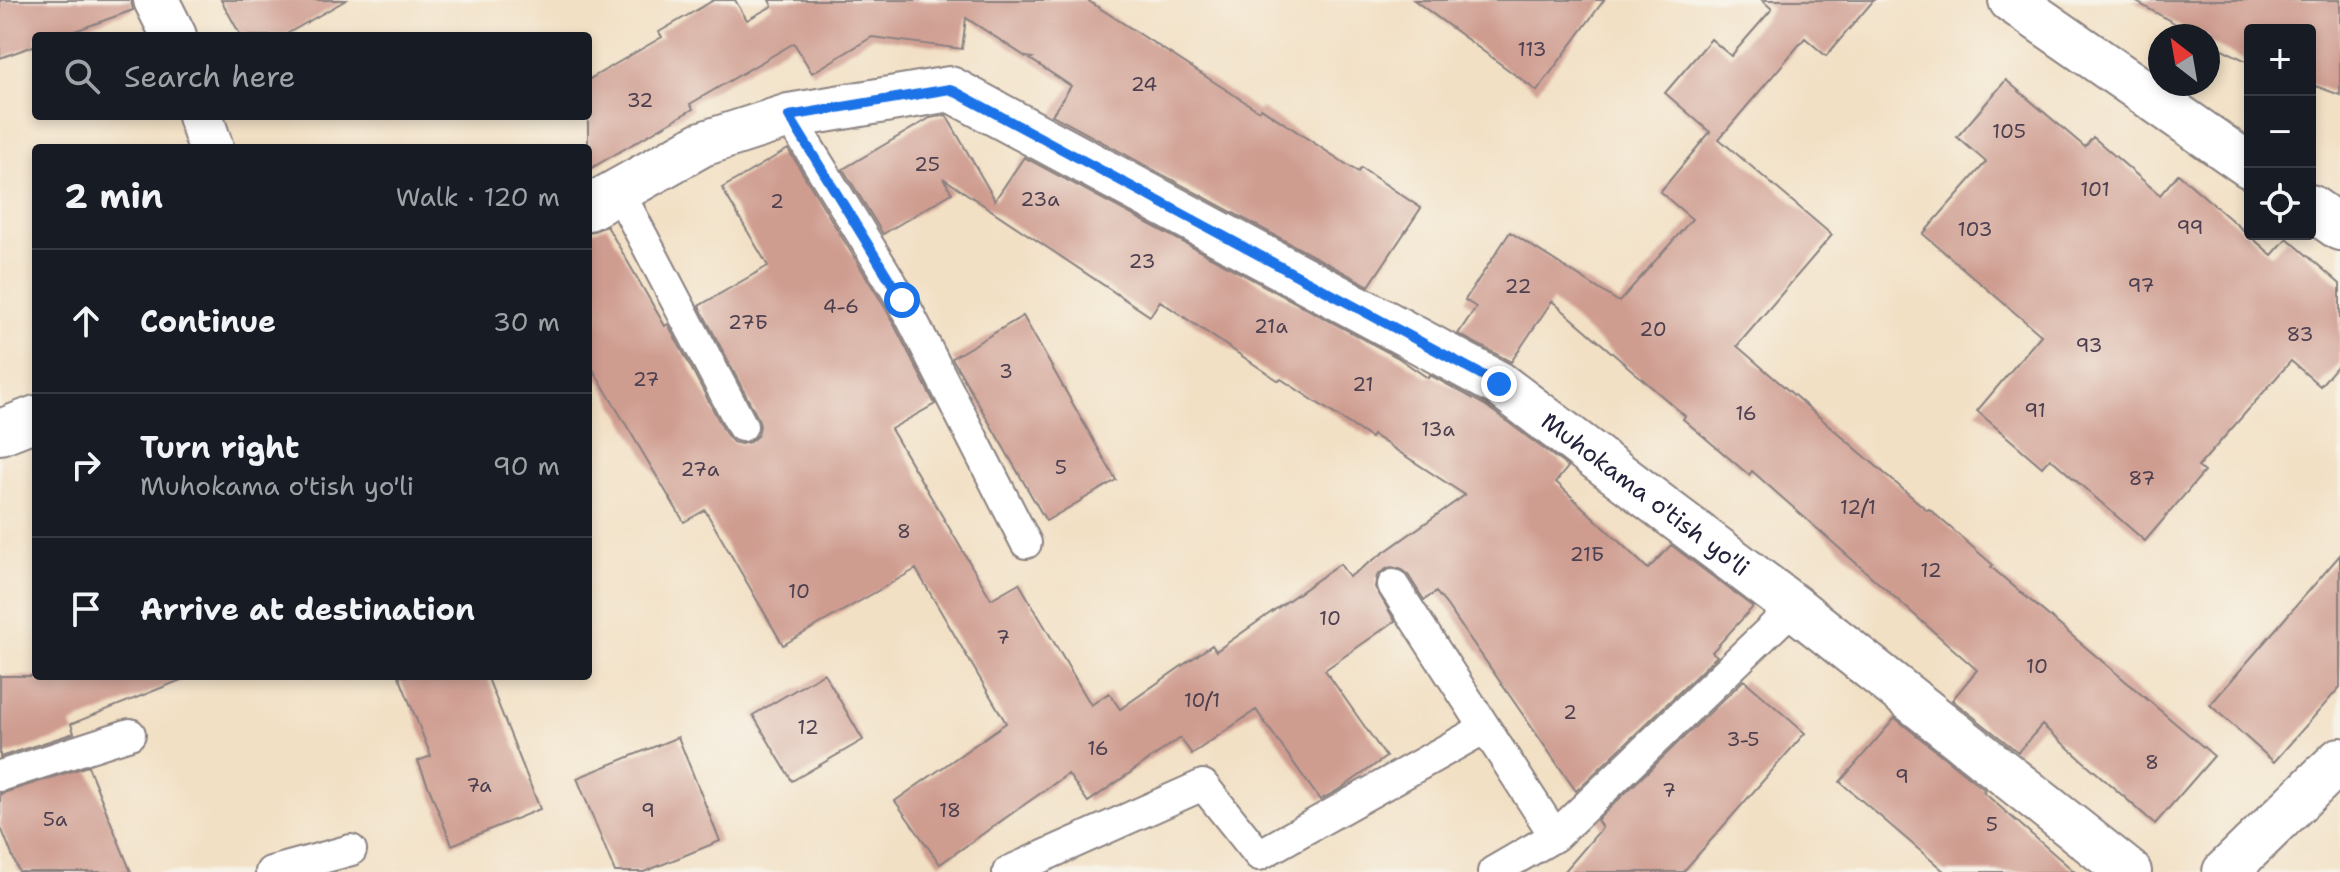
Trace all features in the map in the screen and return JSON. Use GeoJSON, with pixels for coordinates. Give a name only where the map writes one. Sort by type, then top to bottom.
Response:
{"type":"FeatureCollection","features":[{"type":"Feature","properties":{"kind":"street"},"geometry":{"type":"LineString","coordinates":[[156,0],[172,32]]}},
{"type":"Feature","properties":{"kind":"street"},"geometry":{"type":"LineString","coordinates":[[2011,0],[2244,162]]}},
{"type":"Feature","properties":{"kind":"street","name":"Muhokama o'tish yo'li"},"geometry":{"type":"LineString","coordinates":[[603,199],[702,144],[789,116],[950,89],[1499,384],[1794,607],[2129,872]]}},
{"type":"Feature","properties":{"kind":"street"},"geometry":{"type":"LineString","coordinates":[[201,120],[210,144]]}},
{"type":"Feature","properties":{"kind":"street"},"geometry":{"type":"LineString","coordinates":[[2316,211],[2340,228]]}},
{"type":"Feature","properties":{"kind":"street"},"geometry":{"type":"LineString","coordinates":[[0,432],[32,420]]}},
{"type":"Feature","properties":{"kind":"street"},"geometry":{"type":"LineString","coordinates":[[2225,872],[2340,760]]}},
{"type":"Feature","properties":{"kind":"lane"},"geometry":{"type":"LineString","coordinates":[[789,116],[902,300],[1026,543]]}},
{"type":"Feature","properties":{"kind":"lane"},"geometry":{"type":"LineString","coordinates":[[603,199],[742,426]]}},
{"type":"Feature","properties":{"kind":"lane"},"geometry":{"type":"LineString","coordinates":[[1393,585],[1555,836]]}},
{"type":"Feature","properties":{"kind":"lane"},"geometry":{"type":"LineString","coordinates":[[1493,872],[1555,836],[1794,607]]}},
{"type":"Feature","properties":{"kind":"lane"},"geometry":{"type":"LineString","coordinates":[[1008,872],[1203,785],[1259,855],[1485,728]]}},
{"type":"Feature","properties":{"kind":"lane"},"geometry":{"type":"LineString","coordinates":[[0,776],[130,734]]}},
{"type":"Feature","properties":{"kind":"lane"},"geometry":{"type":"LineString","coordinates":[[271,872],[351,850]]}},
{"type":"Feature","properties":{"kind":"building"},"geometry":{"type":"Polygon","coordinates":[[[0,0],[131,0],[133,10],[72,32],[32,32],[32,46],[0,58],[0,0]]]}},
{"type":"Feature","properties":{"kind":"building"},"geometry":{"type":"Polygon","coordinates":[[[221,0],[346,0],[290,32],[239,32],[221,0]]]}},
{"type":"Feature","properties":{"kind":"building"},"geometry":{"type":"Polygon","coordinates":[[[714,0],[735,0],[747,20],[772,6],[769,0],[1087,0],[1259,111],[1261,108],[1358,172],[1361,168],[1421,208],[1369,286],[1052,115],[1071,86],[966,18],[962,49],[872,37],[812,73],[794,43],[690,104],[693,109],[592,168],[588,120],[592,120],[592,78],[662,37],[659,32],[714,0]]]}},
{"type":"Feature","properties":{"kind":"building"},"geometry":{"type":"Polygon","coordinates":[[[1414,0],[1604,0],[1537,91],[1414,0]]]}},
{"type":"Feature","properties":{"kind":"building"},"geometry":{"type":"Polygon","coordinates":[[[1762,0],[1874,0],[1826,56],[1805,38],[1719,139],[1832,235],[1737,346],[2214,756],[2155,824],[2042,725],[2018,752],[1952,700],[1977,670],[1752,471],[1749,475],[1683,419],[1685,416],[1552,301],[1511,362],[1458,334],[1476,307],[1465,300],[1510,232],[1619,302],[1692,219],[1660,192],[1710,132],[1665,93],[1711,39],[1731,56],[1772,9],[1762,0]]]}},
{"type":"Feature","properties":{"kind":"building"},"geometry":{"type":"Polygon","coordinates":[[[2133,0],[2340,0],[2340,95],[2316,86],[2316,24],[2244,24],[2244,60],[2220,48],[2220,24],[2176,24],[2133,0]]]}},
{"type":"Feature","properties":{"kind":"building"},"geometry":{"type":"Polygon","coordinates":[[[2006,80],[2085,147],[2093,137],[2160,195],[2178,174],[2244,231],[2244,240],[2255,240],[2272,255],[2285,240],[2289,240],[2340,284],[2340,363],[2320,386],[2291,361],[2198,467],[2204,472],[2145,541],[2050,458],[2042,467],[1977,411],[2041,335],[1923,234],[1986,162],[1957,137],[2006,80]]]}},
{"type":"Feature","properties":{"kind":"building"},"geometry":{"type":"Polygon","coordinates":[[[946,115],[995,200],[1024,157],[1397,357],[1428,378],[1430,375],[1485,405],[1568,467],[1556,482],[1648,569],[1671,545],[1753,607],[1712,652],[1717,656],[1576,791],[1446,604],[1436,592],[1424,600],[1408,575],[1391,567],[1377,576],[1375,587],[1395,621],[1325,670],[1386,757],[1342,788],[1320,800],[1256,710],[1192,754],[1180,738],[1088,802],[1068,774],[940,864],[895,801],[1006,723],[916,569],[783,645],[705,510],[684,522],[592,368],[592,232],[607,226],[665,326],[668,324],[726,434],[733,442],[750,442],[758,435],[758,418],[699,306],[768,266],[722,188],[788,149],[886,309],[935,404],[891,429],[991,599],[1019,583],[1091,705],[1109,693],[1120,709],[1212,645],[1216,651],[1340,564],[1349,577],[1465,495],[1373,435],[1371,438],[1281,379],[1279,381],[1160,301],[1150,316],[943,178],[952,193],[883,234],[843,169],[930,118],[946,115]]]}},
{"type":"Feature","properties":{"kind":"building"},"geometry":{"type":"Polygon","coordinates":[[[1023,316],[1116,480],[1046,521],[952,358],[1023,316]]]}},
{"type":"Feature","properties":{"kind":"building"},"geometry":{"type":"Polygon","coordinates":[[[2340,555],[2340,687],[2274,762],[2210,705],[2340,555]]]}},
{"type":"Feature","properties":{"kind":"building"},"geometry":{"type":"Polygon","coordinates":[[[824,673],[863,740],[792,781],[753,715],[824,673]]]}},
{"type":"Feature","properties":{"kind":"building"},"geometry":{"type":"Polygon","coordinates":[[[0,676],[32,676],[32,680],[181,680],[71,724],[74,733],[0,757],[0,676]]]}},
{"type":"Feature","properties":{"kind":"building"},"geometry":{"type":"Polygon","coordinates":[[[401,680],[489,680],[540,809],[452,845],[418,761],[431,756],[401,680]]]}},
{"type":"Feature","properties":{"kind":"building"},"geometry":{"type":"Polygon","coordinates":[[[1744,680],[1805,733],[1683,872],[1564,872],[1602,828],[1597,820],[1744,680]]]}},
{"type":"Feature","properties":{"kind":"building"},"geometry":{"type":"Polygon","coordinates":[[[1895,718],[1985,790],[1983,792],[2075,872],[1945,872],[1840,782],[1895,718]]]}},
{"type":"Feature","properties":{"kind":"building"},"geometry":{"type":"Polygon","coordinates":[[[678,737],[720,841],[644,872],[615,872],[577,778],[678,737]]]}},
{"type":"Feature","properties":{"kind":"building"},"geometry":{"type":"Polygon","coordinates":[[[88,766],[131,872],[19,872],[0,825],[0,794],[88,766]]]}},
{"type":"Feature","properties":{"kind":"route"},"geometry":{"type":"LineString","coordinates":[[902,300],[789,116],[950,89],[1499,384]]}}]}
